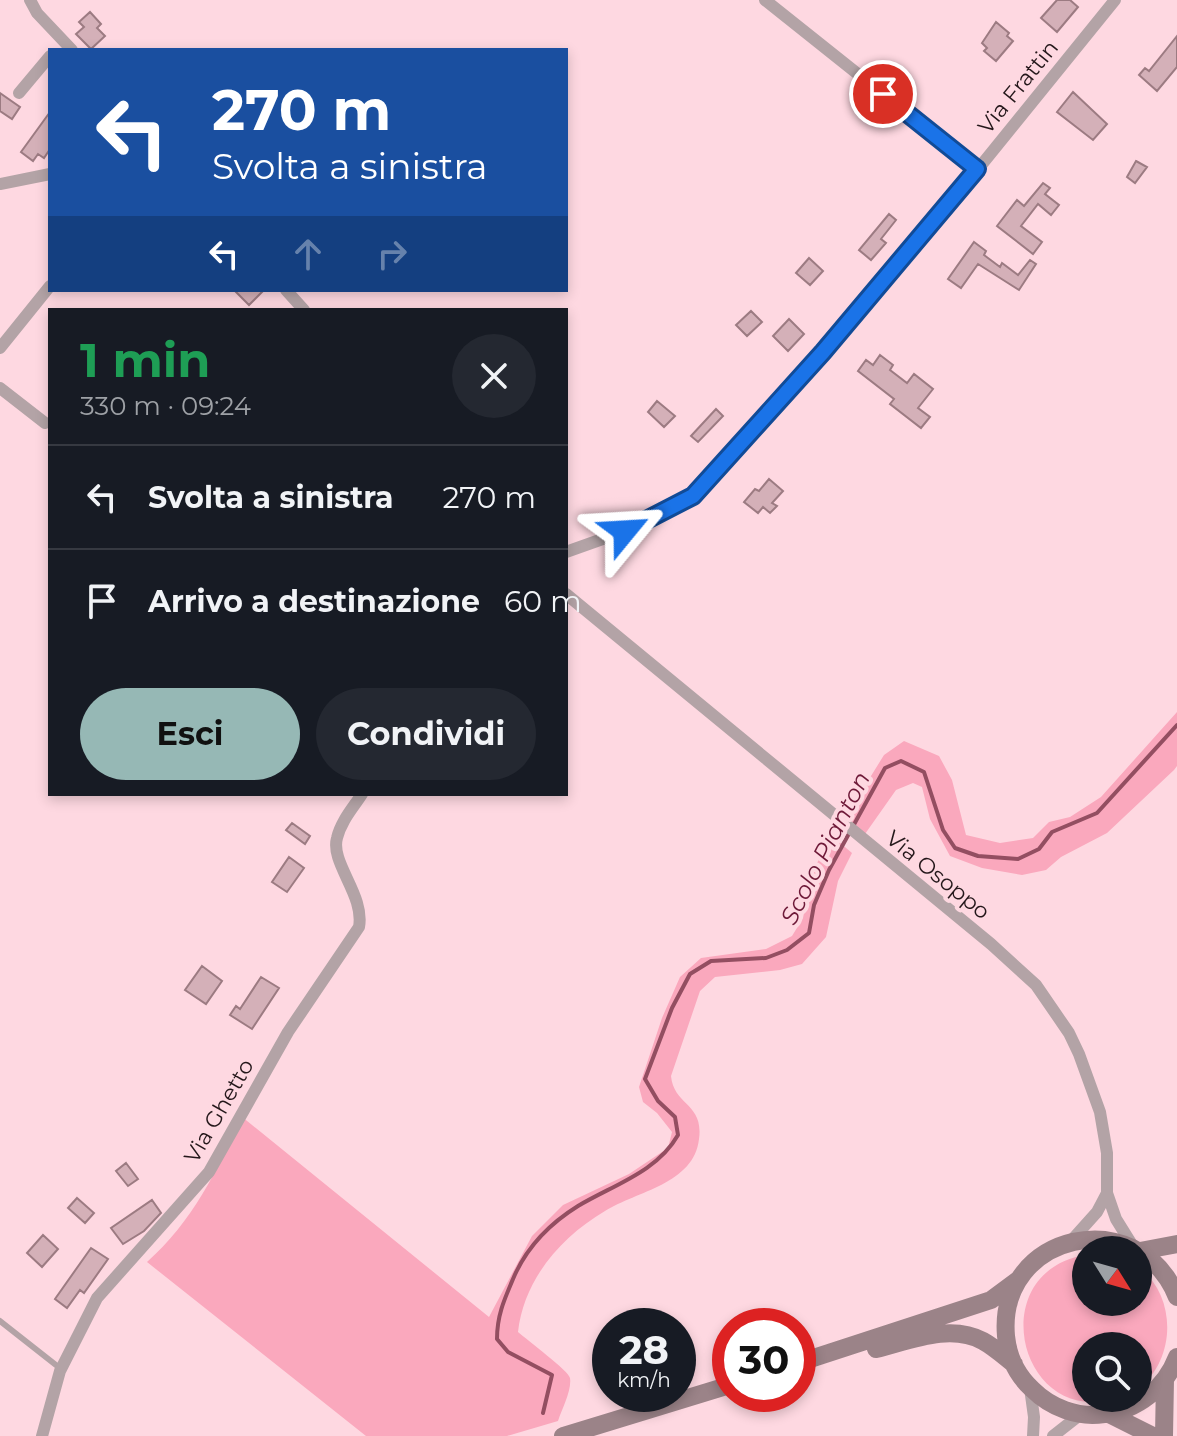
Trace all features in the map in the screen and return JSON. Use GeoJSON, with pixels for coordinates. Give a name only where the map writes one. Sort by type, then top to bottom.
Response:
{"type":"FeatureCollection","features":[{"type":"Feature","properties":{"kind":"main road"},"geometry":{"type":"LineString","coordinates":[[816,1360],[991,1300],[1020,1278],[1042,1255],[1071,1241]]}},
{"type":"Feature","properties":{"kind":"main road"},"geometry":{"type":"LineString","coordinates":[[1152,1247],[1177,1244]]}},
{"type":"Feature","properties":{"kind":"main road"},"geometry":{"type":"LineString","coordinates":[[1152,1262],[1161,1269],[1177,1297]]}},
{"type":"Feature","properties":{"kind":"main road"},"geometry":{"type":"LineString","coordinates":[[1020,1278],[1006,1321],[1007,1343],[1014,1364],[1030,1388],[1054,1405],[1081,1414],[1109,1414],[1136,1404],[1173,1365]]}},
{"type":"Feature","properties":{"kind":"main road"},"geometry":{"type":"LineString","coordinates":[[816,1362],[946,1333],[981,1339],[1014,1364]]}},
{"type":"Feature","properties":{"kind":"main road"},"geometry":{"type":"LineString","coordinates":[[1164,1436],[1173,1365]]}},
{"type":"Feature","properties":{"kind":"main road"},"geometry":{"type":"LineString","coordinates":[[563,1436],[712,1390]]}},
{"type":"Feature","properties":{"kind":"main road"},"geometry":{"type":"LineString","coordinates":[[1109,1414],[1153,1436]]}},
{"type":"Feature","properties":{"kind":"street"},"geometry":{"type":"LineString","coordinates":[[30,0],[59,45]]}},
{"type":"Feature","properties":{"kind":"street"},"geometry":{"type":"LineString","coordinates":[[765,0],[977,169]]}},
{"type":"Feature","properties":{"kind":"street","name":"Via Frattin"},"geometry":{"type":"LineString","coordinates":[[568,551],[625,531],[693,496],[823,352],[953,200],[1115,0]]}},
{"type":"Feature","properties":{"kind":"street"},"geometry":{"type":"LineString","coordinates":[[19,93],[48,58]]}},
{"type":"Feature","properties":{"kind":"street"},"geometry":{"type":"LineString","coordinates":[[3,180],[48,174]]}},
{"type":"Feature","properties":{"kind":"street"},"geometry":{"type":"LineString","coordinates":[[0,348],[48,288]]}},
{"type":"Feature","properties":{"kind":"street"},"geometry":{"type":"LineString","coordinates":[[288,292],[302,308]]}},
{"type":"Feature","properties":{"kind":"street"},"geometry":{"type":"LineString","coordinates":[[0,388],[45,423]]}},
{"type":"Feature","properties":{"kind":"street","name":"Via Osoppo"},"geometry":{"type":"LineString","coordinates":[[568,596],[1011,961],[1047,1000],[1079,1054],[1095,1094],[1104,1133],[1107,1193],[1116,1219],[1128,1236]]}},
{"type":"Feature","properties":{"kind":"street","name":"Via Ghetto"},"geometry":{"type":"LineString","coordinates":[[42,1436],[61,1369],[97,1298],[209,1172],[288,1032],[359,927],[362,913],[344,873],[335,841],[361,796]]}},
{"type":"Feature","properties":{"kind":"street"},"geometry":{"type":"LineString","coordinates":[[1071,1241],[1097,1212],[1107,1193]]}},
{"type":"Feature","properties":{"kind":"street"},"geometry":{"type":"LineString","coordinates":[[1030,1388],[1033,1436]]}},
{"type":"Feature","properties":{"kind":"street"},"geometry":{"type":"LineString","coordinates":[[1053,1436],[1081,1414]]}},
{"type":"Feature","properties":{"kind":"lane"},"geometry":{"type":"LineString","coordinates":[[0,1321],[61,1369]]}},
{"type":"Feature","properties":{"kind":"shaded area"},"geometry":{"type":"Polygon","coordinates":[[[1177,712],[1177,766],[1174,770],[1107,833],[1061,857],[1046,870],[1022,875],[982,868],[950,856],[930,819],[922,787],[913,783],[896,790],[865,834],[845,818],[884,755],[904,741],[939,756],[952,780],[966,835],[1000,843],[1033,838],[1049,822],[1070,817],[1101,797],[1177,712]]]}},
{"type":"Feature","properties":{"kind":"shaded area"},"geometry":{"type":"Polygon","coordinates":[[[832,836],[852,853],[838,881],[826,937],[802,964],[780,970],[715,977],[700,991],[671,1076],[677,1093],[697,1118],[699,1139],[695,1154],[675,1176],[605,1211],[574,1233],[547,1261],[528,1294],[518,1332],[570,1378],[558,1421],[507,1436],[366,1436],[147,1262],[177,1230],[202,1194],[241,1116],[489,1317],[532,1236],[563,1205],[629,1174],[668,1148],[672,1132],[657,1113],[643,1102],[639,1087],[662,1018],[680,977],[701,958],[766,949],[792,936],[803,918],[812,872],[832,836]]]}},
{"type":"Feature","properties":{"kind":"shaded area"},"geometry":{"type":"Polygon","coordinates":[[[1072,1260],[1072,1316],[1152,1316],[1152,1281],[1160,1294],[1167,1327],[1160,1361],[1152,1374],[1152,1332],[1072,1332],[1072,1397],[1057,1391],[1037,1371],[1026,1344],[1024,1316],[1033,1289],[1053,1267],[1072,1260]]]}},
{"type":"Feature","properties":{"kind":"building"},"geometry":{"type":"Polygon","coordinates":[[[1057,0],[1070,0],[1078,7],[1057,32],[1041,18],[1057,0]]]}},
{"type":"Feature","properties":{"kind":"building"},"geometry":{"type":"Polygon","coordinates":[[[90,12],[101,24],[97,28],[105,36],[90,48],[76,34],[84,27],[79,22],[90,12]]]}},
{"type":"Feature","properties":{"kind":"building"},"geometry":{"type":"Polygon","coordinates":[[[996,22],[1013,41],[996,61],[984,51],[987,48],[982,43],[996,22]]]}},
{"type":"Feature","properties":{"kind":"building"},"geometry":{"type":"Polygon","coordinates":[[[1177,36],[1177,67],[1157,91],[1139,75],[1145,68],[1149,71],[1177,36]]]}},
{"type":"Feature","properties":{"kind":"building"},"geometry":{"type":"Polygon","coordinates":[[[1073,92],[1107,124],[1093,140],[1057,112],[1073,92]]]}},
{"type":"Feature","properties":{"kind":"building"},"geometry":{"type":"Polygon","coordinates":[[[0,93],[20,107],[12,119],[0,111],[0,93]]]}},
{"type":"Feature","properties":{"kind":"building"},"geometry":{"type":"Polygon","coordinates":[[[48,115],[48,152],[44,158],[38,154],[33,161],[21,152],[48,115]]]}},
{"type":"Feature","properties":{"kind":"building"},"geometry":{"type":"Polygon","coordinates":[[[1136,161],[1147,167],[1135,183],[1127,177],[1136,161]]]}},
{"type":"Feature","properties":{"kind":"building"},"geometry":{"type":"Polygon","coordinates":[[[1043,183],[1050,188],[1045,194],[1059,205],[1051,215],[1038,204],[1021,226],[1042,242],[1033,254],[997,226],[1017,200],[1024,206],[1043,183]]]}},
{"type":"Feature","properties":{"kind":"building"},"geometry":{"type":"Polygon","coordinates":[[[889,214],[896,220],[881,239],[886,243],[871,260],[859,250],[889,214]]]}},
{"type":"Feature","properties":{"kind":"building"},"geometry":{"type":"Polygon","coordinates":[[[974,242],[986,251],[984,255],[1000,267],[1002,263],[1018,275],[1030,260],[1036,264],[1019,290],[978,264],[961,288],[948,279],[974,242]]]}},
{"type":"Feature","properties":{"kind":"building"},"geometry":{"type":"Polygon","coordinates":[[[809,258],[823,271],[810,285],[796,273],[809,258]]]}},
{"type":"Feature","properties":{"kind":"building"},"geometry":{"type":"Polygon","coordinates":[[[236,292],[262,292],[249,305],[236,292]]]}},
{"type":"Feature","properties":{"kind":"building"},"geometry":{"type":"Polygon","coordinates":[[[751,311],[762,322],[747,336],[736,325],[751,311]]]}},
{"type":"Feature","properties":{"kind":"building"},"geometry":{"type":"Polygon","coordinates":[[[789,319],[804,334],[788,351],[773,336],[789,319]]]}},
{"type":"Feature","properties":{"kind":"building"},"geometry":{"type":"Polygon","coordinates":[[[880,355],[893,365],[890,370],[907,383],[914,374],[933,389],[918,408],[930,417],[921,428],[890,404],[894,399],[858,371],[866,360],[873,365],[880,355]]]}},
{"type":"Feature","properties":{"kind":"building"},"geometry":{"type":"Polygon","coordinates":[[[657,401],[675,416],[664,427],[648,412],[657,401]]]}},
{"type":"Feature","properties":{"kind":"building"},"geometry":{"type":"Polygon","coordinates":[[[716,409],[723,416],[698,442],[691,436],[716,409]]]}},
{"type":"Feature","properties":{"kind":"building"},"geometry":{"type":"Polygon","coordinates":[[[769,479],[783,491],[772,503],[777,506],[770,513],[763,507],[758,513],[744,502],[769,479]]]}},
{"type":"Feature","properties":{"kind":"building"},"geometry":{"type":"Polygon","coordinates":[[[292,823],[310,836],[305,844],[286,830],[292,823]]]}},
{"type":"Feature","properties":{"kind":"building"},"geometry":{"type":"Polygon","coordinates":[[[289,857],[304,868],[287,892],[272,882],[289,857]]]}},
{"type":"Feature","properties":{"kind":"building"},"geometry":{"type":"Polygon","coordinates":[[[202,966],[222,981],[206,1004],[185,990],[202,966]]]}},
{"type":"Feature","properties":{"kind":"building"},"geometry":{"type":"Polygon","coordinates":[[[261,977],[279,988],[252,1029],[230,1015],[236,1006],[240,1009],[261,977]]]}},
{"type":"Feature","properties":{"kind":"building"},"geometry":{"type":"Polygon","coordinates":[[[126,1163],[138,1179],[128,1186],[116,1171],[126,1163]]]}},
{"type":"Feature","properties":{"kind":"building"},"geometry":{"type":"Polygon","coordinates":[[[77,1198],[94,1213],[85,1223],[68,1208],[77,1198]]]}},
{"type":"Feature","properties":{"kind":"building"},"geometry":{"type":"Polygon","coordinates":[[[152,1200],[161,1213],[144,1231],[123,1244],[111,1228],[152,1200]]]}},
{"type":"Feature","properties":{"kind":"building"},"geometry":{"type":"Polygon","coordinates":[[[43,1235],[58,1249],[42,1267],[27,1253],[43,1235]]]}},
{"type":"Feature","properties":{"kind":"building"},"geometry":{"type":"Polygon","coordinates":[[[91,1248],[108,1259],[84,1293],[80,1290],[67,1308],[55,1299],[91,1248]]]}},
{"type":"Feature","properties":{"kind":"waterway","name":"Scolo Pianton"},"geometry":{"type":"LineString","coordinates":[[543,1413],[552,1375],[508,1352],[497,1339],[504,1301],[525,1257],[548,1229],[578,1206],[646,1168],[669,1148],[678,1135],[675,1117],[658,1101],[645,1079],[672,1008],[690,974],[711,961],[766,958],[787,950],[809,933],[814,905],[829,870],[885,768],[901,761],[924,772],[943,830],[955,848],[978,856],[1018,859],[1039,849],[1052,832],[1097,813],[1177,725]]}},
{"type":"Feature","properties":{"kind":"route"},"geometry":{"type":"LineString","coordinates":[[625,531],[693,496],[823,352],[977,169],[883,94]]}}]}
